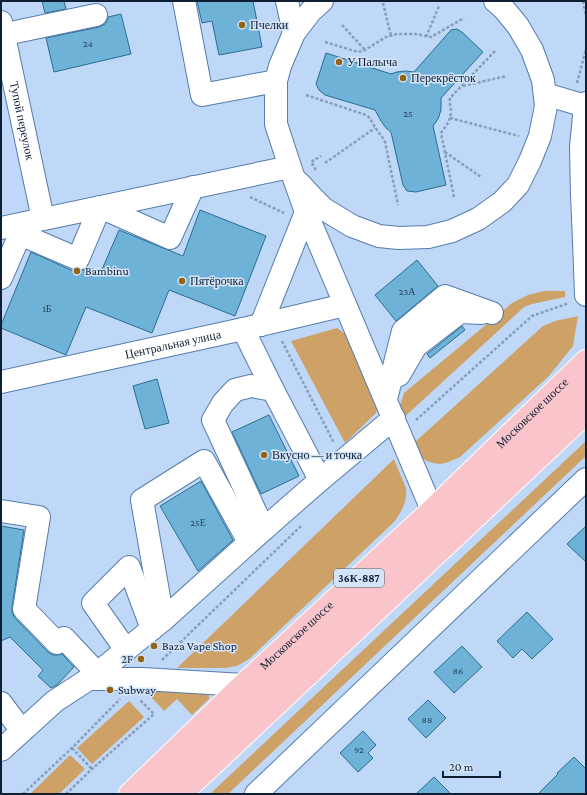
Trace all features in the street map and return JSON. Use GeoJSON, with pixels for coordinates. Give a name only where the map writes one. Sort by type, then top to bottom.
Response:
{"type":"FeatureCollection","features":[{"type":"Feature","properties":{"kind":"main road","name":"Московское шоссе"},"geometry":{"type":"LineString","coordinates":[[130,794],[243,685],[432,510],[586,361]]}},
{"type":"Feature","properties":{"kind":"main road","name":"Московское шоссе"},"geometry":{"type":"LineString","coordinates":[[154,794],[586,386]]}},
{"type":"Feature","properties":{"kind":"main road","name":"36К-887"},"geometry":{"type":"LineString","coordinates":[[183,793],[586,413]]}},
{"type":"Feature","properties":{"kind":"street"},"geometry":{"type":"LineString","coordinates":[[184,1],[202,95],[276,81]]}},
{"type":"Feature","properties":{"kind":"street"},"geometry":{"type":"LineString","coordinates":[[287,1],[294,34]]}},
{"type":"Feature","properties":{"kind":"street"},"geometry":{"type":"LineString","coordinates":[[322,1],[311,11],[294,34],[280,66],[276,81],[276,124],[306,212],[432,510]]}},
{"type":"Feature","properties":{"kind":"street"},"geometry":{"type":"LineString","coordinates":[[306,212],[379,236],[399,238],[428,237],[452,231],[478,219],[502,202],[518,185],[540,136],[546,106],[545,94],[543,80],[532,50],[518,26],[504,9],[495,1]]}},
{"type":"Feature","properties":{"kind":"street"},"geometry":{"type":"LineString","coordinates":[[2,30],[96,15]]}},
{"type":"Feature","properties":{"kind":"street","name":"Тупой переулок"},"geometry":{"type":"LineString","coordinates":[[2,30],[22,226]]}},
{"type":"Feature","properties":{"kind":"street"},"geometry":{"type":"LineString","coordinates":[[545,94],[581,104],[583,146],[582,195],[586,295]]}},
{"type":"Feature","properties":{"kind":"street"},"geometry":{"type":"LineString","coordinates":[[22,226],[100,207],[290,166]]}},
{"type":"Feature","properties":{"kind":"street"},"geometry":{"type":"LineString","coordinates":[[290,166],[300,184],[324,209],[352,226]]}},
{"type":"Feature","properties":{"kind":"street"},"geometry":{"type":"LineString","coordinates":[[100,207],[170,238],[193,188]]}},
{"type":"Feature","properties":{"kind":"street"},"geometry":{"type":"LineString","coordinates":[[22,226],[78,259],[100,207]]}},
{"type":"Feature","properties":{"kind":"street"},"geometry":{"type":"LineString","coordinates":[[306,212],[259,325],[273,390],[320,480]]}},
{"type":"Feature","properties":{"kind":"street"},"geometry":{"type":"LineString","coordinates":[[1,278],[22,226]]}},
{"type":"Feature","properties":{"kind":"street"},"geometry":{"type":"LineString","coordinates":[[446,296],[492,313],[460,312],[416,346],[387,395],[403,331],[446,296]]}},
{"type":"Feature","properties":{"kind":"street","name":"Центральная улица"},"geometry":{"type":"LineString","coordinates":[[5,379],[259,325],[345,305]]}},
{"type":"Feature","properties":{"kind":"street"},"geometry":{"type":"LineString","coordinates":[[257,535],[256,513],[213,420],[223,403],[235,390],[251,386],[273,390]]}},
{"type":"Feature","properties":{"kind":"street"},"geometry":{"type":"LineString","coordinates":[[1,750],[55,701],[93,676],[158,625],[257,535],[343,461],[397,426]]}},
{"type":"Feature","properties":{"kind":"street"},"geometry":{"type":"LineString","coordinates":[[158,625],[142,500],[204,460],[257,535]]}},
{"type":"Feature","properties":{"kind":"street"},"geometry":{"type":"LineString","coordinates":[[256,794],[586,479]]}},
{"type":"Feature","properties":{"kind":"street"},"geometry":{"type":"LineString","coordinates":[[1,511],[39,517],[24,609],[57,644],[64,638],[93,676],[141,689],[243,685]]}},
{"type":"Feature","properties":{"kind":"street"},"geometry":{"type":"LineString","coordinates":[[126,650],[93,603],[130,568],[158,625]]}},
{"type":"Feature","properties":{"kind":"street"},"geometry":{"type":"LineString","coordinates":[[1,703],[22,731]]}},
{"type":"Feature","properties":{"kind":"path"},"geometry":{"type":"LineString","coordinates":[[583,1],[586,16]]}},
{"type":"Feature","properties":{"kind":"path"},"geometry":{"type":"LineString","coordinates":[[383,3],[391,36]]}},
{"type":"Feature","properties":{"kind":"path"},"geometry":{"type":"LineString","coordinates":[[426,37],[439,6]]}},
{"type":"Feature","properties":{"kind":"path"},"geometry":{"type":"LineString","coordinates":[[325,42],[358,52],[365,50],[386,36],[415,34],[431,37],[464,18]]}},
{"type":"Feature","properties":{"kind":"path"},"geometry":{"type":"LineString","coordinates":[[342,25],[365,50]]}},
{"type":"Feature","properties":{"kind":"path"},"geometry":{"type":"LineString","coordinates":[[581,104],[586,49]]}},
{"type":"Feature","properties":{"kind":"path"},"geometry":{"type":"LineString","coordinates":[[454,197],[441,134],[450,118],[450,98],[496,50]]}},
{"type":"Feature","properties":{"kind":"path"},"geometry":{"type":"LineString","coordinates":[[461,86],[507,76]]}},
{"type":"Feature","properties":{"kind":"path"},"geometry":{"type":"LineString","coordinates":[[306,95],[366,115],[370,118],[375,128],[383,136],[385,142],[398,205]]}},
{"type":"Feature","properties":{"kind":"path"},"geometry":{"type":"LineString","coordinates":[[450,118],[507,133]]}},
{"type":"Feature","properties":{"kind":"path"},"geometry":{"type":"LineString","coordinates":[[325,164],[375,128]]}},
{"type":"Feature","properties":{"kind":"path"},"geometry":{"type":"LineString","coordinates":[[444,152],[481,177]]}},
{"type":"Feature","properties":{"kind":"path"},"geometry":{"type":"LineString","coordinates":[[318,172],[312,162],[321,156]]}},
{"type":"Feature","properties":{"kind":"path"},"geometry":{"type":"LineString","coordinates":[[397,426],[532,316],[568,303],[586,292]]}},
{"type":"Feature","properties":{"kind":"path"},"geometry":{"type":"LineString","coordinates":[[259,325],[343,461]]}},
{"type":"Feature","properties":{"kind":"path"},"geometry":{"type":"LineString","coordinates":[[23,794],[72,748],[130,689],[141,689],[306,521]]}},
{"type":"Feature","properties":{"kind":"path"},"geometry":{"type":"LineString","coordinates":[[66,794],[154,714],[141,689]]}},
{"type":"Feature","properties":{"kind":"path"},"geometry":{"type":"LineString","coordinates":[[72,748],[92,769]]}},
{"type":"Feature","properties":{"kind":"shaded area"},"geometry":{"type":"Polygon","coordinates":[[[544,291],[565,291],[565,297],[524,307],[399,422],[397,414],[404,393],[512,303],[528,295],[544,291]]]}},
{"type":"Feature","properties":{"kind":"shaded area"},"geometry":{"type":"Polygon","coordinates":[[[578,316],[573,346],[549,376],[460,457],[442,464],[423,459],[415,442],[543,326],[555,321],[578,316]]]}},
{"type":"Feature","properties":{"kind":"shaded area"},"geometry":{"type":"Polygon","coordinates":[[[337,328],[356,342],[380,400],[376,413],[345,443],[291,341],[337,328]]]}},
{"type":"Feature","properties":{"kind":"shaded area"},"geometry":{"type":"Polygon","coordinates":[[[586,441],[586,456],[228,794],[212,794],[212,792],[586,441]]]}},
{"type":"Feature","properties":{"kind":"shaded area"},"geometry":{"type":"Polygon","coordinates":[[[394,459],[406,489],[404,506],[395,521],[249,659],[237,666],[225,668],[177,668],[394,459]]]}},
{"type":"Feature","properties":{"kind":"shaded area"},"geometry":{"type":"Polygon","coordinates":[[[159,689],[209,694],[209,699],[192,715],[177,699],[164,711],[151,697],[159,689]]]}},
{"type":"Feature","properties":{"kind":"shaded area"},"geometry":{"type":"Polygon","coordinates":[[[129,701],[144,717],[92,764],[77,748],[129,701]]]}},
{"type":"Feature","properties":{"kind":"shaded area"},"geometry":{"type":"Polygon","coordinates":[[[70,755],[85,769],[59,794],[30,794],[70,755]]]}},
{"type":"Feature","properties":{"kind":"building"},"geometry":{"type":"Polygon","coordinates":[[[42,1],[64,1],[66,9],[45,13],[42,1]]]}},
{"type":"Feature","properties":{"kind":"building"},"geometry":{"type":"Polygon","coordinates":[[[197,1],[253,1],[262,47],[219,55],[212,21],[202,23],[197,1]]]}},
{"type":"Feature","properties":{"kind":"building"},"geometry":{"type":"Polygon","coordinates":[[[121,14],[131,54],[54,72],[46,38],[99,27],[105,24],[108,17],[121,14]]]}},
{"type":"Feature","properties":{"kind":"building"},"geometry":{"type":"Polygon","coordinates":[[[457,29],[483,52],[441,98],[441,110],[438,119],[433,126],[446,185],[416,192],[407,191],[403,185],[391,132],[386,128],[375,110],[325,95],[319,90],[316,84],[326,53],[391,74],[405,71],[414,72],[451,30],[457,29]]]}},
{"type":"Feature","properties":{"kind":"building"},"geometry":{"type":"Polygon","coordinates":[[[200,210],[266,236],[235,316],[169,290],[152,333],[86,307],[66,355],[1,328],[31,252],[73,271],[80,271],[87,267],[101,272],[119,230],[183,256],[200,210]]]}},
{"type":"Feature","properties":{"kind":"building"},"geometry":{"type":"Polygon","coordinates":[[[417,260],[438,286],[396,321],[375,295],[417,260]]]}},
{"type":"Feature","properties":{"kind":"building"},"geometry":{"type":"Polygon","coordinates":[[[462,326],[465,330],[430,358],[427,354],[462,326]]]}},
{"type":"Feature","properties":{"kind":"building"},"geometry":{"type":"Polygon","coordinates":[[[157,379],[169,423],[145,429],[133,386],[157,379]]]}},
{"type":"Feature","properties":{"kind":"building","name":"Вкусно — и точка"},"geometry":{"type":"Polygon","coordinates":[[[269,415],[299,476],[261,494],[232,432],[269,415]]]}},
{"type":"Feature","properties":{"kind":"building"},"geometry":{"type":"Polygon","coordinates":[[[201,481],[233,540],[198,571],[160,506],[201,481]]]}},
{"type":"Feature","properties":{"kind":"building"},"geometry":{"type":"Polygon","coordinates":[[[1,526],[24,530],[12,613],[48,652],[53,655],[62,654],[74,667],[57,685],[51,688],[38,676],[43,670],[10,637],[1,641],[1,526]]]}},
{"type":"Feature","properties":{"kind":"building"},"geometry":{"type":"Polygon","coordinates":[[[586,526],[586,562],[567,544],[586,526]]]}},
{"type":"Feature","properties":{"kind":"building"},"geometry":{"type":"Polygon","coordinates":[[[527,612],[553,639],[532,659],[522,649],[513,658],[497,641],[527,612]]]}},
{"type":"Feature","properties":{"kind":"building"},"geometry":{"type":"Polygon","coordinates":[[[462,646],[482,667],[454,693],[434,672],[462,646]]]}},
{"type":"Feature","properties":{"kind":"building"},"geometry":{"type":"Polygon","coordinates":[[[428,700],[446,718],[426,738],[408,719],[428,700]]]}},
{"type":"Feature","properties":{"kind":"building"},"geometry":{"type":"Polygon","coordinates":[[[363,731],[376,745],[368,753],[373,758],[358,772],[340,753],[363,731]]]}},
{"type":"Feature","properties":{"kind":"building"},"geometry":{"type":"Polygon","coordinates":[[[574,757],[586,769],[586,794],[538,794],[558,774],[557,773],[574,757]]]}},
{"type":"Feature","properties":{"kind":"building"},"geometry":{"type":"Polygon","coordinates":[[[434,777],[451,794],[416,794],[434,777]]]}},
{"type":"Feature","properties":{"kind":"place","name":"Пчелки"},"geometry":{"type":"Point","coordinates":[242,25]}},
{"type":"Feature","properties":{"kind":"place","name":"У Палыча"},"geometry":{"type":"Point","coordinates":[339,62]}},
{"type":"Feature","properties":{"kind":"place","name":"Перекрёсток"},"geometry":{"type":"Point","coordinates":[403,78]}},
{"type":"Feature","properties":{"kind":"place","name":"Bambinu"},"geometry":{"type":"Point","coordinates":[77,271]}},
{"type":"Feature","properties":{"kind":"place","name":"Пятёрочка"},"geometry":{"type":"Point","coordinates":[182,281]}},
{"type":"Feature","properties":{"kind":"place","name":"Вкусно — и точка"},"geometry":{"type":"Point","coordinates":[264,455]}},
{"type":"Feature","properties":{"kind":"place","name":"Baza Vape Shop"},"geometry":{"type":"Point","coordinates":[154,646]}},
{"type":"Feature","properties":{"kind":"place","name":"2F"},"geometry":{"type":"Point","coordinates":[141,659]}},
{"type":"Feature","properties":{"kind":"place","name":"Subway"},"geometry":{"type":"Point","coordinates":[110,690]}}]}
